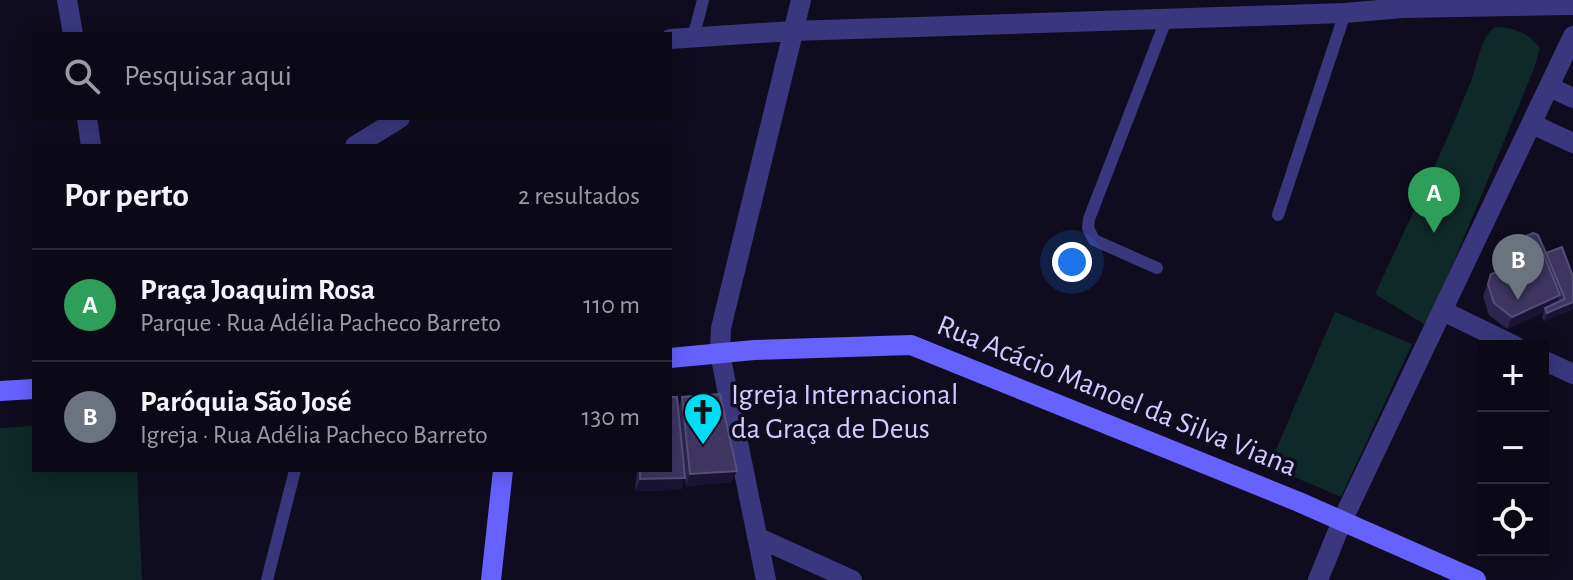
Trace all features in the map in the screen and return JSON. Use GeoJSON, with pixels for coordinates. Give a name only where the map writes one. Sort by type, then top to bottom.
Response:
{"type":"FeatureCollection","features":[{"type":"Feature","properties":{"kind":"main road","name":"Rua Acácio Manoel da Silva Viana"},"geometry":{"type":"LineString","coordinates":[[672,358],[845,345],[911,345],[1342,521],[1476,580]]}},
{"type":"Feature","properties":{"kind":"main road"},"geometry":{"type":"LineString","coordinates":[[0,391],[32,389]]}},
{"type":"Feature","properties":{"kind":"main road"},"geometry":{"type":"LineString","coordinates":[[491,580],[503,472]]}},
{"type":"Feature","properties":{"kind":"street"},"geometry":{"type":"LineString","coordinates":[[67,0],[73,32]]}},
{"type":"Feature","properties":{"kind":"street"},"geometry":{"type":"LineString","coordinates":[[766,580],[720,354],[721,328],[801,0]]}},
{"type":"Feature","properties":{"kind":"street"},"geometry":{"type":"LineString","coordinates":[[672,39],[792,31],[1345,13],[1404,4],[1573,5]]}},
{"type":"Feature","properties":{"kind":"street"},"geometry":{"type":"LineString","coordinates":[[1318,580],[1342,521],[1573,36]]}},
{"type":"Feature","properties":{"kind":"street"},"geometry":{"type":"LineString","coordinates":[[1550,87],[1573,98]]}},
{"type":"Feature","properties":{"kind":"street"},"geometry":{"type":"LineString","coordinates":[[87,120],[91,144]]}},
{"type":"Feature","properties":{"kind":"street"},"geometry":{"type":"LineString","coordinates":[[358,144],[397,120]]}},
{"type":"Feature","properties":{"kind":"street"},"geometry":{"type":"LineString","coordinates":[[1532,124],[1573,143]]}},
{"type":"Feature","properties":{"kind":"street"},"geometry":{"type":"LineString","coordinates":[[1443,311],[1503,340]]}},
{"type":"Feature","properties":{"kind":"street"},"geometry":{"type":"LineString","coordinates":[[1549,363],[1573,374]]}},
{"type":"Feature","properties":{"kind":"street"},"geometry":{"type":"LineString","coordinates":[[759,538],[852,580]]}},
{"type":"Feature","properties":{"kind":"lane"},"geometry":{"type":"LineString","coordinates":[[693,38],[703,0]]}},
{"type":"Feature","properties":{"kind":"lane"},"geometry":{"type":"LineString","coordinates":[[1278,215],[1345,13]]}},
{"type":"Feature","properties":{"kind":"lane"},"geometry":{"type":"LineString","coordinates":[[1157,268],[1094,240],[1088,228],[1166,20]]}},
{"type":"Feature","properties":{"kind":"lane"},"geometry":{"type":"LineString","coordinates":[[267,580],[294,472]]}},
{"type":"Feature","properties":{"kind":"green space"},"geometry":{"type":"Polygon","coordinates":[[[1495,27],[1520,32],[1540,48],[1427,326],[1375,294],[1448,135],[1483,44],[1495,27]]]}},
{"type":"Feature","properties":{"kind":"green space"},"geometry":{"type":"Polygon","coordinates":[[[1335,312],[1412,344],[1341,497],[1269,466],[1335,312]]]}},
{"type":"Feature","properties":{"kind":"green space"},"geometry":{"type":"Polygon","coordinates":[[[32,426],[32,472],[137,472],[142,580],[0,580],[0,428],[32,426]]]}},
{"type":"Feature","properties":{"kind":"building"},"geometry":{"type":"Polygon","coordinates":[[[1533,233],[1538,235],[1546,253],[1524,262],[1514,241],[1533,233]]]}},
{"type":"Feature","properties":{"kind":"building"},"geometry":{"type":"Polygon","coordinates":[[[1562,247],[1573,277],[1573,302],[1547,313],[1545,308],[1565,299],[1546,253],[1562,247]]]}},
{"type":"Feature","properties":{"kind":"building"},"geometry":{"type":"Polygon","coordinates":[[[1544,255],[1560,295],[1512,317],[1494,303],[1488,284],[1491,274],[1544,255]]]}},
{"type":"Feature","properties":{"kind":"building","name":"Igreja Internacional da Graça de Deus"},"geometry":{"type":"Polygon","coordinates":[[[720,394],[737,471],[690,474],[682,397],[720,394]]]}},
{"type":"Feature","properties":{"kind":"building"},"geometry":{"type":"Polygon","coordinates":[[[672,397],[677,397],[685,478],[640,479],[640,472],[672,472],[672,397]]]}},
{"type":"Feature","properties":{"kind":"place","name":"Praça Joaquim Rosa"},"geometry":{"type":"Point","coordinates":[1434,233]}},
{"type":"Feature","properties":{"kind":"place","name":"Paróquia São José"},"geometry":{"type":"Point","coordinates":[1518,300]}},
{"type":"Feature","properties":{"kind":"place","name":"Igreja Internacional da Graça de Deus"},"geometry":{"type":"Point","coordinates":[703,446]}}]}
